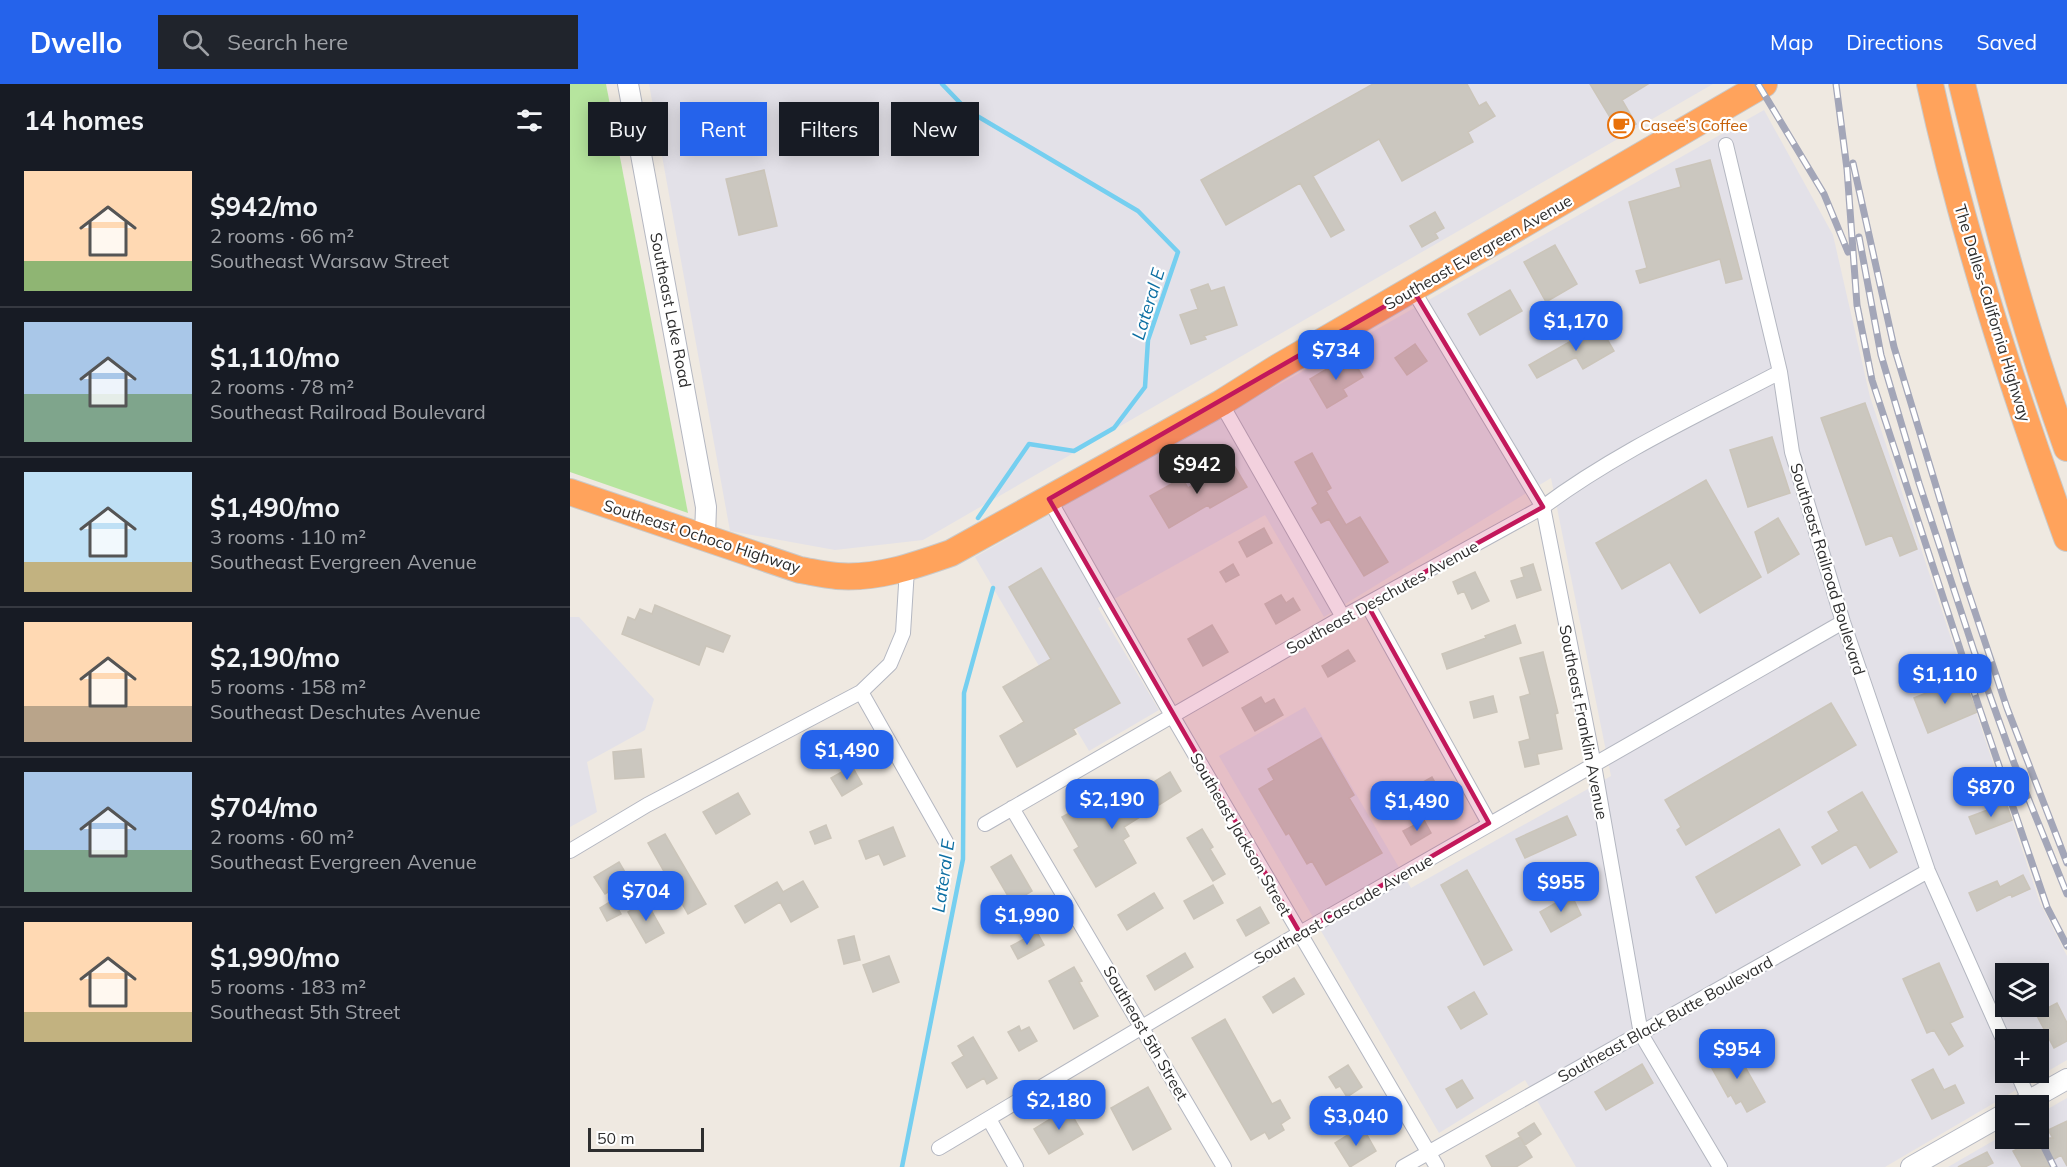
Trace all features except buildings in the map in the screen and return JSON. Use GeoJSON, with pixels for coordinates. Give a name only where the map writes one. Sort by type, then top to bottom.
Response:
{"type":"FeatureCollection","features":[{"type":"Feature","properties":{"kind":"highway","name":"Southeast Evergreen Avenue"},"geometry":{"type":"LineString","coordinates":[[907,569],[951,553],[1221,403],[1275,369],[1764,84]]}},
{"type":"Feature","properties":{"kind":"highway","name":"The Dalles-California Highway"},"geometry":{"type":"LineString","coordinates":[[1962,84],[1991,205],[2024,318],[2067,448]]}},
{"type":"Feature","properties":{"kind":"highway","name":"The Dalles-California Highway"},"geometry":{"type":"LineString","coordinates":[[1929,90],[1996,332],[2067,538]]}},
{"type":"Feature","properties":{"kind":"highway","name":"Southeast Ochoco Highway"},"geometry":{"type":"LineString","coordinates":[[570,492],[800,570],[836,576],[863,576],[907,569]]}},
{"type":"Feature","properties":{"kind":"street","name":"Southeast Lake Road"},"geometry":{"type":"LineString","coordinates":[[628,84],[706,507],[705,536]]}},
{"type":"Feature","properties":{"kind":"street","name":"Southeast Railroad Boulevard"},"geometry":{"type":"LineString","coordinates":[[1725,145],[1780,372],[1792,452],[1843,622],[1928,871],[1998,1029]]}},
{"type":"Feature","properties":{"kind":"street","name":"Southeast Franklin Avenue"},"geometry":{"type":"LineString","coordinates":[[1413,290],[1543,507],[1594,765],[1641,1034],[1720,1167]]}},
{"type":"Feature","properties":{"kind":"street","name":"Southeast Deschutes Avenue"},"geometry":{"type":"LineString","coordinates":[[985,824],[1343,617],[1543,507],[1564,491],[1638,447],[1780,372]]}},
{"type":"Feature","properties":{"kind":"street"},"geometry":{"type":"LineString","coordinates":[[1221,403],[1343,617]]}},
{"type":"Feature","properties":{"kind":"street","name":"Southeast Jackson Street"},"geometry":{"type":"LineString","coordinates":[[1049,499],[1173,717],[1437,1167]]}},
{"type":"Feature","properties":{"kind":"street"},"geometry":{"type":"LineString","coordinates":[[570,851],[647,805],[861,692],[890,664],[903,633],[907,569]]}},
{"type":"Feature","properties":{"kind":"street"},"geometry":{"type":"LineString","coordinates":[[1367,604],[1490,823]]}},
{"type":"Feature","properties":{"kind":"street","name":"Southeast Cascade Avenue"},"geometry":{"type":"LineString","coordinates":[[939,1148],[1300,933],[1843,622]]}},
{"type":"Feature","properties":{"kind":"street"},"geometry":{"type":"LineString","coordinates":[[861,692],[946,842]]}},
{"type":"Feature","properties":{"kind":"street","name":"Southeast 5th Street"},"geometry":{"type":"LineString","coordinates":[[1012,808],[1224,1167]]}},
{"type":"Feature","properties":{"kind":"street","name":"Southeast Black Butte Boulevard"},"geometry":{"type":"LineString","coordinates":[[1403,1167],[1928,871]]}},
{"type":"Feature","properties":{"kind":"street"},"geometry":{"type":"LineString","coordinates":[[2038,1095],[2067,1079]]}},
{"type":"Feature","properties":{"kind":"street"},"geometry":{"type":"LineString","coordinates":[[989,1119],[1016,1167]]}},
{"type":"Feature","properties":{"kind":"street"},"geometry":{"type":"LineString","coordinates":[[1911,1167],[1995,1119]]}},
{"type":"Feature","properties":{"kind":"highlighted area"},"geometry":{"type":"Polygon","coordinates":[[[1413,290],[1543,507],[1367,604],[1489,823],[1300,933],[1049,499],[1413,290]]]}},
{"type":"Feature","properties":{"kind":"shaded area"},"geometry":{"type":"Polygon","coordinates":[[[649,84],[1713,84],[923,540],[835,550],[730,531],[662,156],[668,156],[668,102],[652,102],[649,84]]]}},
{"type":"Feature","properties":{"kind":"shaded area"},"geometry":{"type":"Polygon","coordinates":[[[1764,110],[1833,235],[1870,397],[2040,903],[2067,956],[2067,1060],[2049,1071],[2049,1029],[1995,1029],[1995,1083],[2028,1083],[2007,1095],[1995,1095],[1995,1102],[1885,1167],[1576,1167],[1525,1080],[1439,1133],[1219,756],[1305,707],[1411,888],[1611,776],[1551,478],[1324,617],[1265,515],[1098,608],[1159,710],[1089,751],[975,557],[1764,110]]]}},
{"type":"Feature","properties":{"kind":"shaded area"},"geometry":{"type":"Polygon","coordinates":[[[570,617],[579,617],[654,699],[645,730],[587,762],[597,812],[570,827],[570,617]]]}},
{"type":"Feature","properties":{"kind":"shaded area"},"geometry":{"type":"Polygon","coordinates":[[[2067,1098],[2067,1167],[1948,1167],[1995,1140],[1995,1149],[2049,1149],[2049,1108],[2067,1098]]]}},
{"type":"Feature","properties":{"kind":"green space"},"geometry":{"type":"Polygon","coordinates":[[[570,84],[606,84],[609,102],[588,102],[588,156],[620,156],[688,513],[570,472],[570,84]]]}},
{"type":"Feature","properties":{"kind":"waterway","name":"Lateral E"},"geometry":{"type":"LineString","coordinates":[[942,84],[967,110],[1138,211],[1178,252],[1148,340],[1145,387],[1114,428],[1074,451],[1029,444],[978,518]]}},
{"type":"Feature","properties":{"kind":"waterway","name":"Lateral E"},"geometry":{"type":"LineString","coordinates":[[902,1167],[963,859],[964,693],[993,588]]}},
{"type":"Feature","properties":{"kind":"railway"},"geometry":{"type":"LineString","coordinates":[[1758,84],[1824,194],[1848,252]]}},
{"type":"Feature","properties":{"kind":"railway"},"geometry":{"type":"LineString","coordinates":[[1836,84],[1847,169],[1857,305],[1872,380],[2047,907],[2067,946]]}},
{"type":"Feature","properties":{"kind":"railway"},"geometry":{"type":"LineString","coordinates":[[1853,163],[1894,347],[1965,582],[2007,708],[2067,863]]}},
{"type":"Feature","properties":{"kind":"railway"},"geometry":{"type":"LineString","coordinates":[[1859,237],[1881,355],[1919,483],[1974,651],[2014,763],[2067,894]]}},
{"type":"Feature","properties":{"kind":"railway"},"geometry":{"type":"LineString","coordinates":[[2045,1149],[2054,1167]]}},
{"type":"Feature","properties":{"kind":"place","name":"Casee’s Coffee"},"geometry":{"type":"Point","coordinates":[1621,125]}}]}
